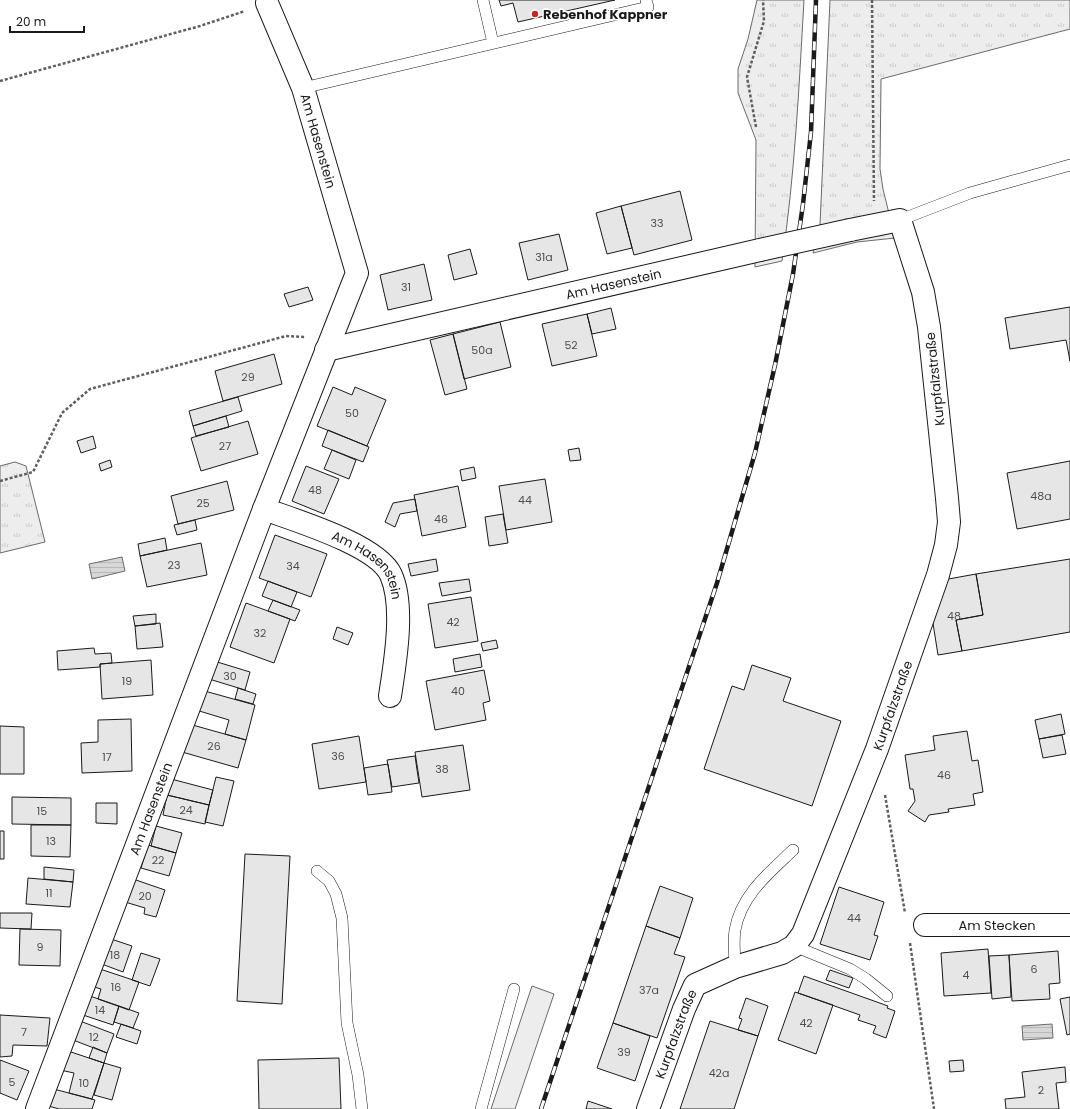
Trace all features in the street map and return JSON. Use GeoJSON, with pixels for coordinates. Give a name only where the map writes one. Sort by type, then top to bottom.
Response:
{"type":"FeatureCollection","features":[{"type":"Feature","properties":{"kind":"street","name":"Am Hasenstein"},"geometry":{"type":"LineString","coordinates":[[37,1109],[264,508],[357,273],[303,88],[267,3]]}},
{"type":"Feature","properties":{"kind":"street","name":"Am Hasenstein"},"geometry":{"type":"LineString","coordinates":[[329,344],[900,220]]}},
{"type":"Feature","properties":{"kind":"street","name":"Kurpfalzstraße"},"geometry":{"type":"LineString","coordinates":[[648,1109],[684,1009],[696,985],[736,967],[782,953],[794,946],[803,934],[877,749],[938,575],[946,545],[949,522],[929,327],[923,292],[900,220]]}},
{"type":"Feature","properties":{"kind":"street","name":"Am Hasenstein"},"geometry":{"type":"LineString","coordinates":[[264,508],[333,535],[361,548],[380,561],[391,574],[396,589],[397,639],[390,696]]}},
{"type":"Feature","properties":{"kind":"street","name":"Am Stecken"},"geometry":{"type":"LineString","coordinates":[[925,925],[1070,925]]}},
{"type":"Feature","properties":{"kind":"lane"},"geometry":{"type":"LineString","coordinates":[[483,0],[493,43]]}},
{"type":"Feature","properties":{"kind":"lane"},"geometry":{"type":"LineString","coordinates":[[303,88],[648,7],[646,0]]}},
{"type":"Feature","properties":{"kind":"lane"},"geometry":{"type":"LineString","coordinates":[[900,220],[970,192],[1070,165]]}},
{"type":"Feature","properties":{"kind":"lane"},"geometry":{"type":"LineString","coordinates":[[736,967],[735,931],[741,909],[754,888],[792,850]]}},
{"type":"Feature","properties":{"kind":"lane"},"geometry":{"type":"LineString","coordinates":[[317,871],[329,881],[336,894],[342,918],[347,1023],[358,1075],[362,1109]]}},
{"type":"Feature","properties":{"kind":"lane"},"geometry":{"type":"LineString","coordinates":[[794,946],[850,969],[866,979],[887,996]]}},
{"type":"Feature","properties":{"kind":"lane"},"geometry":{"type":"LineString","coordinates":[[481,1109],[514,989]]}},
{"type":"Feature","properties":{"kind":"path"},"geometry":{"type":"LineString","coordinates":[[756,127],[747,77],[764,21],[764,0]]}},
{"type":"Feature","properties":{"kind":"path"},"geometry":{"type":"LineString","coordinates":[[872,0],[874,226]]}},
{"type":"Feature","properties":{"kind":"path"},"geometry":{"type":"LineString","coordinates":[[0,81],[200,26],[267,3]]}},
{"type":"Feature","properties":{"kind":"path"},"geometry":{"type":"LineString","coordinates":[[0,481],[33,472],[62,413],[90,390],[286,336],[329,344]]}},
{"type":"Feature","properties":{"kind":"green space"},"geometry":{"type":"Polygon","coordinates":[[[757,0],[804,0],[793,163],[782,261],[755,267],[756,140],[738,93],[738,69],[748,39],[757,0]]]}},
{"type":"Feature","properties":{"kind":"green space"},"geometry":{"type":"Polygon","coordinates":[[[830,0],[1070,0],[1070,29],[881,79],[880,169],[883,189],[895,238],[857,242],[813,253],[820,225],[830,0]]]}},
{"type":"Feature","properties":{"kind":"green space"},"geometry":{"type":"Polygon","coordinates":[[[15,462],[26,466],[45,542],[0,553],[0,466],[15,462]]]}},
{"type":"Feature","properties":{"kind":"shaded area"},"geometry":{"type":"Polygon","coordinates":[[[122,557],[125,571],[92,579],[89,564],[122,557]]]}},
{"type":"Feature","properties":{"kind":"shaded area"},"geometry":{"type":"Polygon","coordinates":[[[532,986],[554,994],[515,1109],[491,1109],[532,986]]]}},
{"type":"Feature","properties":{"kind":"shaded area"},"geometry":{"type":"Polygon","coordinates":[[[1052,1024],[1053,1038],[1023,1040],[1022,1026],[1052,1024]]]}},
{"type":"Feature","properties":{"kind":"building","name":"Rebenhof Kappner"},"geometry":{"type":"Polygon","coordinates":[[[499,0],[615,0],[518,22],[513,3],[501,6],[499,0]]]}},
{"type":"Feature","properties":{"kind":"building"},"geometry":{"type":"Polygon","coordinates":[[[680,191],[692,240],[634,255],[621,206],[680,191]]]}},
{"type":"Feature","properties":{"kind":"building"},"geometry":{"type":"Polygon","coordinates":[[[621,206],[632,248],[607,254],[596,213],[621,206]]]}},
{"type":"Feature","properties":{"kind":"building"},"geometry":{"type":"Polygon","coordinates":[[[559,234],[568,270],[528,280],[519,243],[559,234]]]}},
{"type":"Feature","properties":{"kind":"building"},"geometry":{"type":"Polygon","coordinates":[[[470,249],[477,274],[454,280],[448,255],[470,249]]]}},
{"type":"Feature","properties":{"kind":"building"},"geometry":{"type":"Polygon","coordinates":[[[424,264],[432,300],[388,310],[380,275],[424,264]]]}},
{"type":"Feature","properties":{"kind":"building"},"geometry":{"type":"Polygon","coordinates":[[[308,287],[313,300],[289,307],[284,294],[308,287]]]}},
{"type":"Feature","properties":{"kind":"building"},"geometry":{"type":"Polygon","coordinates":[[[1070,307],[1070,361],[1066,340],[1010,349],[1005,318],[1070,307]]]}},
{"type":"Feature","properties":{"kind":"building"},"geometry":{"type":"Polygon","coordinates":[[[611,308],[616,329],[592,334],[587,314],[611,308]]]}},
{"type":"Feature","properties":{"kind":"building"},"geometry":{"type":"Polygon","coordinates":[[[587,314],[597,356],[552,366],[542,324],[587,314]]]}},
{"type":"Feature","properties":{"kind":"building"},"geometry":{"type":"Polygon","coordinates":[[[500,322],[511,367],[464,379],[453,334],[500,322]]]}},
{"type":"Feature","properties":{"kind":"building"},"geometry":{"type":"Polygon","coordinates":[[[453,334],[467,389],[445,395],[430,340],[453,334]]]}},
{"type":"Feature","properties":{"kind":"building"},"geometry":{"type":"Polygon","coordinates":[[[274,354],[282,384],[223,401],[215,371],[274,354]]]}},
{"type":"Feature","properties":{"kind":"building"},"geometry":{"type":"Polygon","coordinates":[[[333,387],[352,395],[355,387],[386,400],[367,446],[317,426],[333,387]]]}},
{"type":"Feature","properties":{"kind":"building"},"geometry":{"type":"Polygon","coordinates":[[[238,397],[242,411],[193,426],[189,411],[238,397]]]}},
{"type":"Feature","properties":{"kind":"building"},"geometry":{"type":"Polygon","coordinates":[[[226,416],[229,427],[196,436],[193,426],[226,416]]]}},
{"type":"Feature","properties":{"kind":"building"},"geometry":{"type":"Polygon","coordinates":[[[248,421],[258,454],[201,471],[191,438],[248,421]]]}},
{"type":"Feature","properties":{"kind":"building"},"geometry":{"type":"Polygon","coordinates":[[[328,430],[369,447],[363,462],[322,446],[328,430]]]}},
{"type":"Feature","properties":{"kind":"building"},"geometry":{"type":"Polygon","coordinates":[[[93,436],[96,448],[81,453],[77,441],[93,436]]]}},
{"type":"Feature","properties":{"kind":"building"},"geometry":{"type":"Polygon","coordinates":[[[579,448],[581,460],[570,461],[568,450],[579,448]]]}},
{"type":"Feature","properties":{"kind":"building"},"geometry":{"type":"Polygon","coordinates":[[[332,450],[356,460],[349,479],[324,469],[332,450]]]}},
{"type":"Feature","properties":{"kind":"building"},"geometry":{"type":"Polygon","coordinates":[[[110,460],[112,467],[101,471],[99,464],[110,460]]]}},
{"type":"Feature","properties":{"kind":"building"},"geometry":{"type":"Polygon","coordinates":[[[1070,461],[1070,519],[1017,529],[1007,473],[1070,461]]]}},
{"type":"Feature","properties":{"kind":"building"},"geometry":{"type":"Polygon","coordinates":[[[306,466],[339,479],[324,514],[292,501],[306,466]]]}},
{"type":"Feature","properties":{"kind":"building"},"geometry":{"type":"Polygon","coordinates":[[[474,467],[476,478],[462,481],[460,470],[474,467]]]}},
{"type":"Feature","properties":{"kind":"building"},"geometry":{"type":"Polygon","coordinates":[[[545,479],[552,522],[506,530],[499,486],[545,479]]]}},
{"type":"Feature","properties":{"kind":"building"},"geometry":{"type":"Polygon","coordinates":[[[227,481],[234,510],[178,524],[171,496],[227,481]]]}},
{"type":"Feature","properties":{"kind":"building"},"geometry":{"type":"Polygon","coordinates":[[[458,486],[466,527],[422,536],[414,495],[458,486]]]}},
{"type":"Feature","properties":{"kind":"building"},"geometry":{"type":"Polygon","coordinates":[[[415,499],[417,511],[400,514],[395,527],[385,522],[393,503],[415,499]]]}},
{"type":"Feature","properties":{"kind":"building"},"geometry":{"type":"Polygon","coordinates":[[[503,514],[508,543],[489,546],[485,517],[503,514]]]}},
{"type":"Feature","properties":{"kind":"building"},"geometry":{"type":"Polygon","coordinates":[[[195,520],[197,530],[177,535],[174,525],[195,520]]]}},
{"type":"Feature","properties":{"kind":"building"},"geometry":{"type":"Polygon","coordinates":[[[275,535],[327,554],[311,597],[259,578],[275,535]]]}},
{"type":"Feature","properties":{"kind":"building"},"geometry":{"type":"Polygon","coordinates":[[[165,538],[167,550],[140,556],[138,544],[165,538]]]}},
{"type":"Feature","properties":{"kind":"building"},"geometry":{"type":"Polygon","coordinates":[[[201,543],[207,575],[147,587],[140,556],[201,543]]]}},
{"type":"Feature","properties":{"kind":"building"},"geometry":{"type":"Polygon","coordinates":[[[436,559],[438,571],[411,576],[408,564],[436,559]]]}},
{"type":"Feature","properties":{"kind":"building"},"geometry":{"type":"Polygon","coordinates":[[[1070,559],[1070,632],[962,651],[956,620],[983,615],[976,574],[1070,559]]]}},
{"type":"Feature","properties":{"kind":"building"},"geometry":{"type":"Polygon","coordinates":[[[976,574],[983,615],[956,620],[962,651],[938,655],[932,617],[943,580],[976,574]]]}},
{"type":"Feature","properties":{"kind":"building"},"geometry":{"type":"Polygon","coordinates":[[[469,579],[471,591],[442,596],[439,583],[469,579]]]}},
{"type":"Feature","properties":{"kind":"building"},"geometry":{"type":"Polygon","coordinates":[[[268,581],[297,592],[291,607],[262,596],[268,581]]]}},
{"type":"Feature","properties":{"kind":"building"},"geometry":{"type":"Polygon","coordinates":[[[471,597],[478,641],[435,648],[428,604],[471,597]]]}},
{"type":"Feature","properties":{"kind":"building"},"geometry":{"type":"Polygon","coordinates":[[[273,600],[300,610],[295,621],[268,611],[273,600]]]}},
{"type":"Feature","properties":{"kind":"building"},"geometry":{"type":"Polygon","coordinates":[[[246,603],[290,619],[274,663],[230,647],[246,603]]]}},
{"type":"Feature","properties":{"kind":"building"},"geometry":{"type":"Polygon","coordinates":[[[156,614],[156,624],[135,626],[133,616],[156,614]]]}},
{"type":"Feature","properties":{"kind":"building"},"geometry":{"type":"Polygon","coordinates":[[[160,623],[163,647],[137,649],[135,626],[160,623]]]}},
{"type":"Feature","properties":{"kind":"building"},"geometry":{"type":"Polygon","coordinates":[[[337,627],[353,633],[348,645],[333,639],[337,627]]]}},
{"type":"Feature","properties":{"kind":"building"},"geometry":{"type":"Polygon","coordinates":[[[496,640],[498,648],[483,651],[481,643],[496,640]]]}},
{"type":"Feature","properties":{"kind":"building"},"geometry":{"type":"Polygon","coordinates":[[[94,648],[95,654],[111,653],[112,663],[100,664],[100,667],[58,670],[57,651],[94,648]]]}},
{"type":"Feature","properties":{"kind":"building"},"geometry":{"type":"Polygon","coordinates":[[[480,654],[482,667],[455,672],[453,659],[480,654]]]}},
{"type":"Feature","properties":{"kind":"building"},"geometry":{"type":"Polygon","coordinates":[[[151,660],[153,695],[102,699],[100,664],[151,660]]]}},
{"type":"Feature","properties":{"kind":"building"},"geometry":{"type":"Polygon","coordinates":[[[214,661],[250,672],[245,690],[209,679],[214,661]]]}},
{"type":"Feature","properties":{"kind":"building"},"geometry":{"type":"Polygon","coordinates":[[[752,665],[791,678],[783,701],[841,721],[812,806],[704,769],[732,686],[744,690],[752,665]]]}},
{"type":"Feature","properties":{"kind":"building"},"geometry":{"type":"Polygon","coordinates":[[[484,670],[490,701],[483,703],[486,720],[435,730],[426,681],[484,670]]]}},
{"type":"Feature","properties":{"kind":"building"},"geometry":{"type":"Polygon","coordinates":[[[238,688],[256,694],[253,704],[235,699],[238,688]]]}},
{"type":"Feature","properties":{"kind":"building"},"geometry":{"type":"Polygon","coordinates":[[[201,690],[255,705],[246,740],[225,734],[229,720],[196,710],[201,690]]]}},
{"type":"Feature","properties":{"kind":"building"},"geometry":{"type":"Polygon","coordinates":[[[1061,714],[1065,734],[1039,739],[1035,720],[1061,714]]]}},
{"type":"Feature","properties":{"kind":"building"},"geometry":{"type":"Polygon","coordinates":[[[131,719],[132,771],[82,773],[81,743],[98,742],[98,720],[131,719]]]}},
{"type":"Feature","properties":{"kind":"building"},"geometry":{"type":"Polygon","coordinates":[[[189,724],[246,740],[238,768],[182,752],[189,724]]]}},
{"type":"Feature","properties":{"kind":"building"},"geometry":{"type":"Polygon","coordinates":[[[0,726],[24,727],[24,774],[0,774],[0,726]]]}},
{"type":"Feature","properties":{"kind":"building"},"geometry":{"type":"Polygon","coordinates":[[[967,731],[972,761],[978,760],[983,792],[973,794],[975,805],[948,809],[949,812],[929,815],[925,822],[908,811],[915,801],[913,789],[910,789],[905,755],[935,750],[933,736],[967,731]]]}},
{"type":"Feature","properties":{"kind":"building"},"geometry":{"type":"Polygon","coordinates":[[[1062,735],[1066,754],[1043,758],[1039,739],[1062,735]]]}},
{"type":"Feature","properties":{"kind":"building"},"geometry":{"type":"Polygon","coordinates":[[[359,736],[366,782],[319,789],[312,744],[359,736]]]}},
{"type":"Feature","properties":{"kind":"building"},"geometry":{"type":"Polygon","coordinates":[[[463,745],[470,790],[422,797],[415,752],[463,745]]]}},
{"type":"Feature","properties":{"kind":"building"},"geometry":{"type":"Polygon","coordinates":[[[415,756],[419,783],[392,787],[387,760],[415,756]]]}},
{"type":"Feature","properties":{"kind":"building"},"geometry":{"type":"Polygon","coordinates":[[[388,764],[392,792],[368,795],[364,768],[388,764]]]}},
{"type":"Feature","properties":{"kind":"building"},"geometry":{"type":"Polygon","coordinates":[[[216,777],[234,781],[223,826],[205,822],[216,777]]]}},
{"type":"Feature","properties":{"kind":"building"},"geometry":{"type":"Polygon","coordinates":[[[171,779],[213,790],[209,805],[167,795],[171,779]]]}},
{"type":"Feature","properties":{"kind":"building"},"geometry":{"type":"Polygon","coordinates":[[[167,795],[209,805],[205,824],[163,815],[167,795]]]}},
{"type":"Feature","properties":{"kind":"building"},"geometry":{"type":"Polygon","coordinates":[[[12,797],[71,798],[71,825],[12,824],[12,797]]]}},
{"type":"Feature","properties":{"kind":"building"},"geometry":{"type":"Polygon","coordinates":[[[96,803],[117,803],[117,824],[96,823],[96,803]]]}},
{"type":"Feature","properties":{"kind":"building"},"geometry":{"type":"Polygon","coordinates":[[[31,825],[71,825],[70,857],[31,856],[31,825]]]}},
{"type":"Feature","properties":{"kind":"building"},"geometry":{"type":"Polygon","coordinates":[[[156,826],[182,833],[176,853],[151,846],[156,826]]]}},
{"type":"Feature","properties":{"kind":"building"},"geometry":{"type":"Polygon","coordinates":[[[0,831],[4,831],[4,859],[0,859],[0,831]]]}},
{"type":"Feature","properties":{"kind":"building"},"geometry":{"type":"Polygon","coordinates":[[[148,845],[176,853],[169,876],[141,868],[148,845]]]}},
{"type":"Feature","properties":{"kind":"building"},"geometry":{"type":"Polygon","coordinates":[[[245,854],[290,856],[282,1004],[237,1001],[245,854]]]}},
{"type":"Feature","properties":{"kind":"building"},"geometry":{"type":"Polygon","coordinates":[[[44,867],[74,870],[73,882],[44,879],[44,867]]]}},
{"type":"Feature","properties":{"kind":"building"},"geometry":{"type":"Polygon","coordinates":[[[28,878],[73,882],[70,907],[26,904],[28,878]]]}},
{"type":"Feature","properties":{"kind":"building"},"geometry":{"type":"Polygon","coordinates":[[[133,879],[165,890],[156,917],[144,914],[145,908],[125,902],[133,879]]]}},
{"type":"Feature","properties":{"kind":"building"},"geometry":{"type":"Polygon","coordinates":[[[660,886],[693,898],[680,938],[646,926],[660,886]]]}},
{"type":"Feature","properties":{"kind":"building"},"geometry":{"type":"Polygon","coordinates":[[[839,887],[884,902],[874,935],[878,936],[870,960],[820,944],[839,887]]]}},
{"type":"Feature","properties":{"kind":"building"},"geometry":{"type":"Polygon","coordinates":[[[0,913],[32,913],[31,929],[0,928],[0,913]]]}},
{"type":"Feature","properties":{"kind":"building"},"geometry":{"type":"Polygon","coordinates":[[[646,926],[680,938],[674,954],[685,957],[657,1038],[613,1023],[646,926]]]}},
{"type":"Feature","properties":{"kind":"building"},"geometry":{"type":"Polygon","coordinates":[[[20,929],[61,930],[60,966],[19,965],[20,929]]]}},
{"type":"Feature","properties":{"kind":"building"},"geometry":{"type":"Polygon","coordinates":[[[108,938],[132,946],[123,972],[99,963],[108,938]]]}},
{"type":"Feature","properties":{"kind":"building"},"geometry":{"type":"Polygon","coordinates":[[[988,949],[991,993],[944,996],[941,953],[988,949]]]}},
{"type":"Feature","properties":{"kind":"building"},"geometry":{"type":"Polygon","coordinates":[[[1058,951],[1060,983],[1049,984],[1050,999],[1012,1001],[1009,955],[1058,951]]]}},
{"type":"Feature","properties":{"kind":"building"},"geometry":{"type":"Polygon","coordinates":[[[141,953],[160,959],[150,986],[132,980],[141,953]]]}},
{"type":"Feature","properties":{"kind":"building"},"geometry":{"type":"Polygon","coordinates":[[[1009,955],[1011,997],[992,999],[989,956],[1009,955]]]}},
{"type":"Feature","properties":{"kind":"building"},"geometry":{"type":"Polygon","coordinates":[[[94,967],[139,982],[129,1010],[98,999],[101,989],[88,985],[94,967]]]}},
{"type":"Feature","properties":{"kind":"building"},"geometry":{"type":"Polygon","coordinates":[[[830,970],[853,978],[849,988],[826,980],[830,970]]]}},
{"type":"Feature","properties":{"kind":"building"},"geometry":{"type":"Polygon","coordinates":[[[804,976],[888,1006],[887,1008],[895,1011],[886,1038],[873,1033],[876,1026],[858,1020],[860,1015],[798,993],[804,976]]]}},
{"type":"Feature","properties":{"kind":"building"},"geometry":{"type":"Polygon","coordinates":[[[795,992],[833,1005],[816,1054],[778,1040],[795,992]]]}},
{"type":"Feature","properties":{"kind":"building"},"geometry":{"type":"Polygon","coordinates":[[[87,995],[119,1006],[113,1025],[80,1014],[87,995]]]}},
{"type":"Feature","properties":{"kind":"building"},"geometry":{"type":"Polygon","coordinates":[[[1070,997],[1070,1034],[1067,1035],[1060,999],[1070,997]]]}},
{"type":"Feature","properties":{"kind":"building"},"geometry":{"type":"Polygon","coordinates":[[[746,998],[768,1006],[758,1036],[738,1030],[742,1019],[739,1018],[746,998]]]}},
{"type":"Feature","properties":{"kind":"building"},"geometry":{"type":"Polygon","coordinates":[[[119,1006],[139,1013],[133,1028],[114,1022],[119,1006]]]}},
{"type":"Feature","properties":{"kind":"building"},"geometry":{"type":"Polygon","coordinates":[[[0,1015],[50,1018],[47,1046],[13,1045],[12,1056],[0,1057],[0,1015]]]}},
{"type":"Feature","properties":{"kind":"building"},"geometry":{"type":"Polygon","coordinates":[[[80,1021],[114,1034],[107,1053],[73,1040],[80,1021]]]}},
{"type":"Feature","properties":{"kind":"building"},"geometry":{"type":"Polygon","coordinates":[[[710,1021],[758,1036],[734,1109],[680,1109],[710,1021]]]}},
{"type":"Feature","properties":{"kind":"building"},"geometry":{"type":"Polygon","coordinates":[[[613,1023],[650,1036],[635,1081],[597,1068],[613,1023]]]}},
{"type":"Feature","properties":{"kind":"building"},"geometry":{"type":"Polygon","coordinates":[[[121,1024],[141,1031],[137,1044],[116,1037],[121,1024]]]}},
{"type":"Feature","properties":{"kind":"building"},"geometry":{"type":"Polygon","coordinates":[[[93,1047],[107,1053],[104,1063],[89,1058],[93,1047]]]}},
{"type":"Feature","properties":{"kind":"building"},"geometry":{"type":"Polygon","coordinates":[[[68,1051],[104,1063],[92,1099],[69,1093],[74,1073],[60,1070],[68,1051]]]}},
{"type":"Feature","properties":{"kind":"building"},"geometry":{"type":"Polygon","coordinates":[[[339,1058],[341,1109],[259,1109],[258,1060],[339,1058]]]}},
{"type":"Feature","properties":{"kind":"building"},"geometry":{"type":"Polygon","coordinates":[[[0,1060],[29,1071],[17,1100],[0,1093],[0,1060]]]}},
{"type":"Feature","properties":{"kind":"building"},"geometry":{"type":"Polygon","coordinates":[[[963,1060],[964,1071],[950,1072],[949,1061],[963,1060]]]}},
{"type":"Feature","properties":{"kind":"building"},"geometry":{"type":"Polygon","coordinates":[[[104,1063],[121,1068],[112,1100],[94,1095],[104,1063]]]}},
{"type":"Feature","properties":{"kind":"building"},"geometry":{"type":"Polygon","coordinates":[[[1065,1067],[1066,1082],[1056,1083],[1059,1109],[1006,1109],[1005,1099],[1025,1097],[1022,1072],[1065,1067]]]}},
{"type":"Feature","properties":{"kind":"building"},"geometry":{"type":"Polygon","coordinates":[[[50,1088],[95,1100],[92,1109],[59,1109],[45,1105],[50,1088]]]}},
{"type":"Feature","properties":{"kind":"building"},"geometry":{"type":"Polygon","coordinates":[[[588,1101],[612,1109],[586,1109],[588,1101]]]}},
{"type":"Feature","properties":{"kind":"railway"},"geometry":{"type":"LineString","coordinates":[[541,1109],[717,583],[755,453],[775,365],[793,274],[803,204],[811,132],[816,0]]}},
{"type":"Feature","properties":{"kind":"place","name":"Rebenhof Kappner"},"geometry":{"type":"Point","coordinates":[535,14]}}]}
